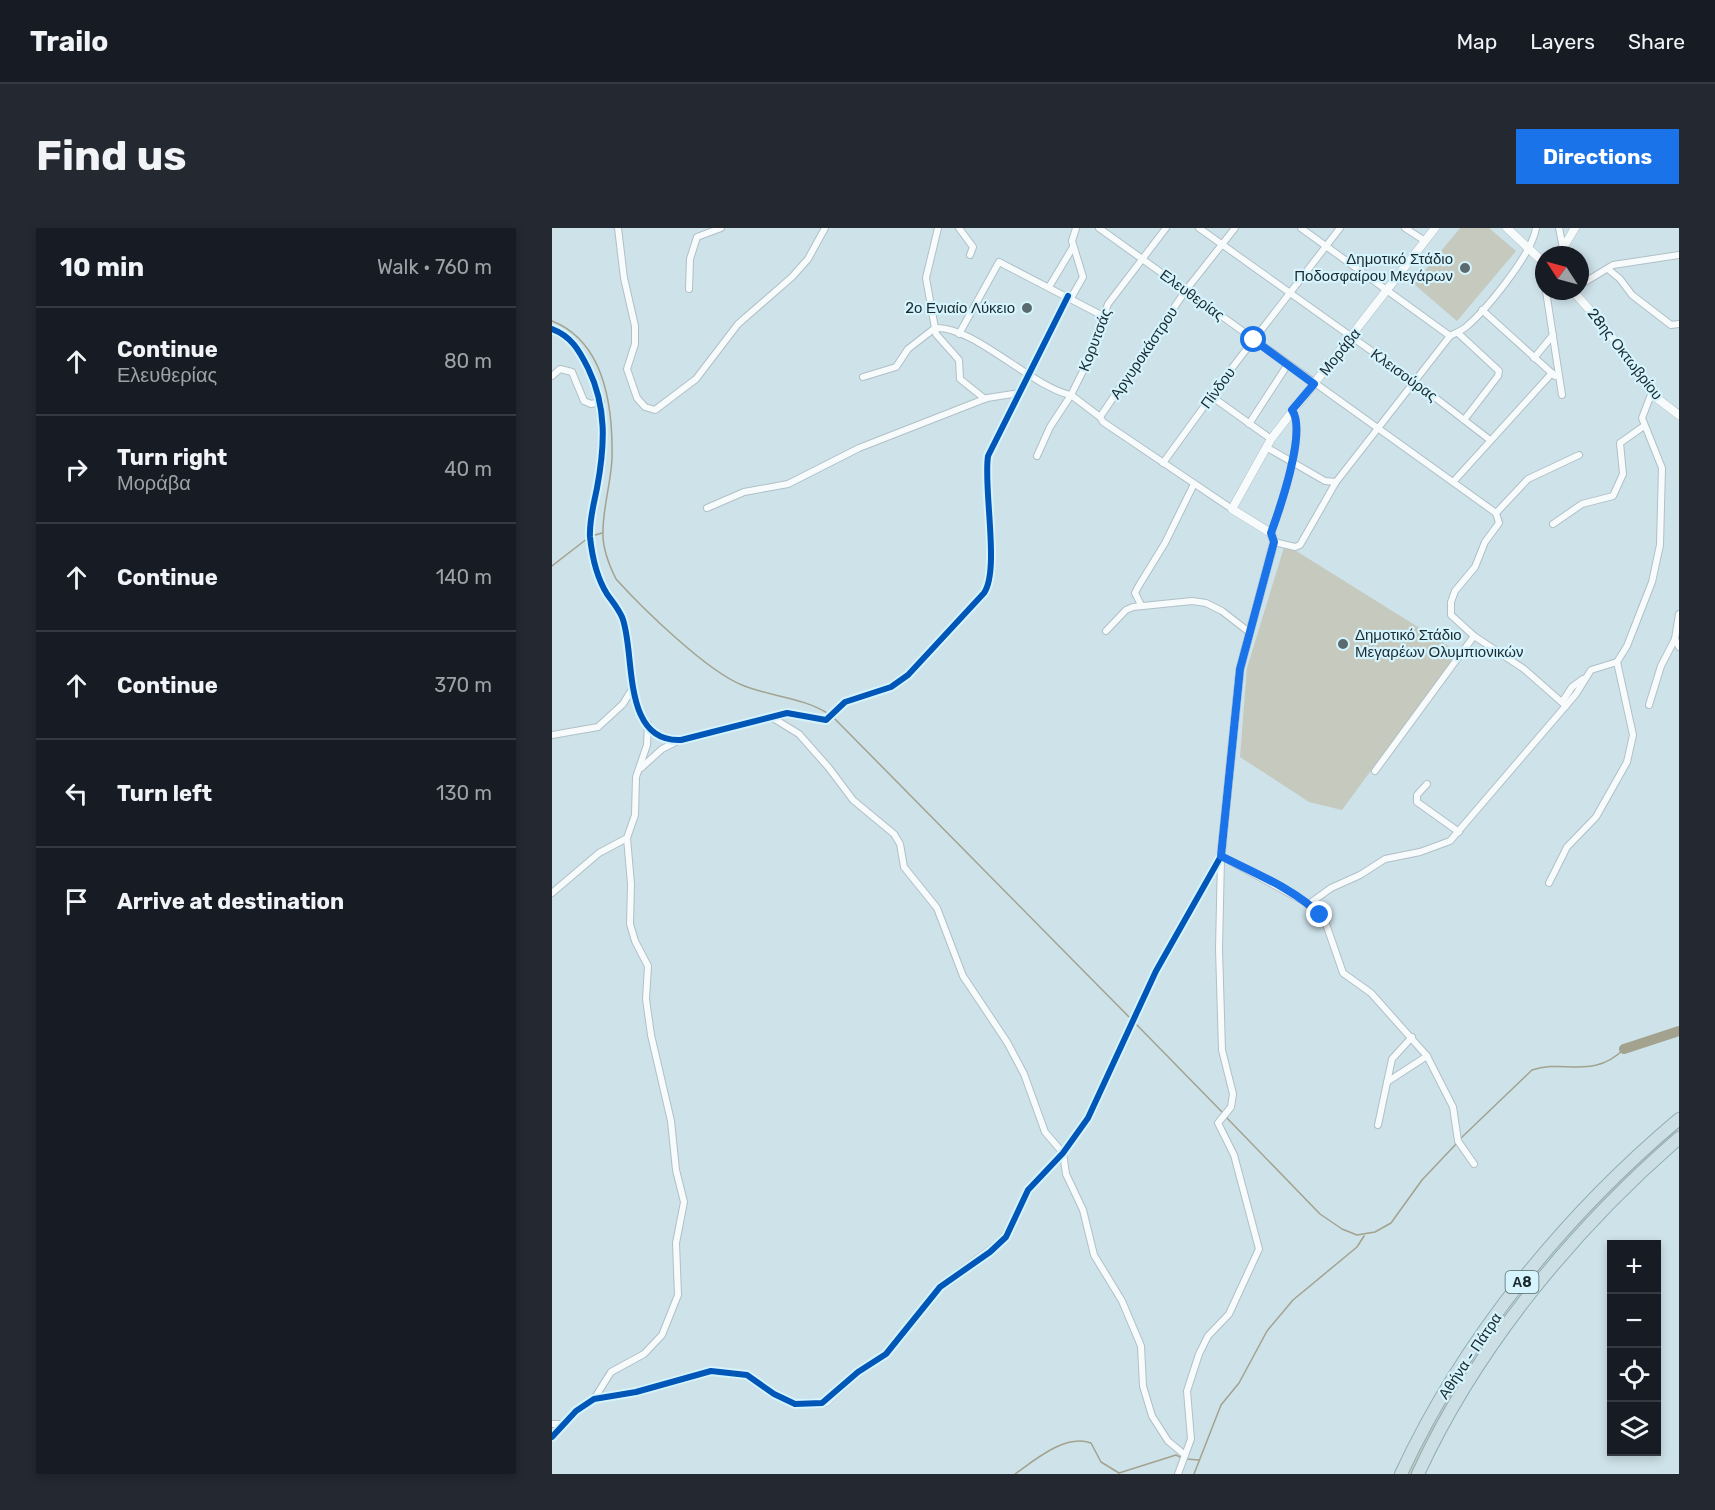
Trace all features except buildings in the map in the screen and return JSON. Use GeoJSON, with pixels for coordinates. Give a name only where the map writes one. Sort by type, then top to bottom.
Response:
{"type":"FeatureCollection","features":[{"type":"Feature","properties":{"kind":"highway","name":"Αθήνα - Πάτρα"},"geometry":{"type":"LineString","coordinates":[[1401,1474],[1451,1382],[1530,1272],[1600,1192],[1679,1119]]}},
{"type":"Feature","properties":{"kind":"highway","name":"Αθήνα - Πάτρα"},"geometry":{"type":"LineString","coordinates":[[1418,1474],[1464,1390],[1523,1305],[1600,1213],[1679,1138]]}},
{"type":"Feature","properties":{"kind":"street"},"geometry":{"type":"LineString","coordinates":[[618,228],[624,278],[634,326],[635,344],[627,369],[637,398],[645,407],[655,410],[696,379],[746,316],[796,273],[808,259],[825,228]]}},
{"type":"Feature","properties":{"kind":"street"},"geometry":{"type":"LineString","coordinates":[[689,289],[692,247],[697,237],[721,228]]}},
{"type":"Feature","properties":{"kind":"street"},"geometry":{"type":"LineString","coordinates":[[938,228],[926,278],[934,328],[942,342],[959,360],[960,379],[984,399]]}},
{"type":"Feature","properties":{"kind":"street"},"geometry":{"type":"LineString","coordinates":[[959,228],[973,247],[970,255]]}},
{"type":"Feature","properties":{"kind":"street"},"geometry":{"type":"LineString","coordinates":[[638,771],[665,747],[681,740],[787,713],[826,720],[841,704],[858,696],[891,687],[908,675],[987,588],[990,522],[986,474],[988,456],[1029,372],[1069,297],[1083,277],[1072,241],[1076,228]]}},
{"type":"Feature","properties":{"kind":"street","name":"Ελευθερίας"},"geometry":{"type":"LineString","coordinates":[[1099,228],[1377,430],[1454,481],[1496,513]]}},
{"type":"Feature","properties":{"kind":"street","name":"Κορυτσάς"},"geometry":{"type":"LineString","coordinates":[[1037,456],[1050,426],[1071,395],[1085,368],[1103,316],[1112,299],[1166,228]]}},
{"type":"Feature","properties":{"kind":"street","name":"Κλεισούρας"},"geometry":{"type":"LineString","coordinates":[[1199,228],[1415,382],[1490,440]]}},
{"type":"Feature","properties":{"kind":"street","name":"Αργυροκάστρου"},"geometry":{"type":"LineString","coordinates":[[1102,419],[1186,290],[1235,228]]}},
{"type":"Feature","properties":{"kind":"street"},"geometry":{"type":"LineString","coordinates":[[1300,228],[1450,336]]}},
{"type":"Feature","properties":{"kind":"street","name":"Πίνδου"},"geometry":{"type":"LineString","coordinates":[[1163,463],[1211,396],[1340,228]]}},
{"type":"Feature","properties":{"kind":"street"},"geometry":{"type":"LineString","coordinates":[[1406,228],[1425,241]]}},
{"type":"Feature","properties":{"kind":"street","name":"Μοράβα"},"geometry":{"type":"LineString","coordinates":[[1232,509],[1271,439],[1435,228]]}},
{"type":"Feature","properties":{"kind":"street"},"geometry":{"type":"LineString","coordinates":[[1507,228],[1535,255]]}},
{"type":"Feature","properties":{"kind":"street"},"geometry":{"type":"LineString","coordinates":[[1274,542],[1295,547],[1300,545],[1336,482],[1450,336],[1458,333],[1482,310],[1530,250],[1536,228]]}},
{"type":"Feature","properties":{"kind":"street"},"geometry":{"type":"LineString","coordinates":[[1559,228],[1563,246]]}},
{"type":"Feature","properties":{"kind":"street"},"geometry":{"type":"LineString","coordinates":[[1566,246],[1575,228]]}},
{"type":"Feature","properties":{"kind":"street"},"geometry":{"type":"LineString","coordinates":[[1048,287],[1073,248]]}},
{"type":"Feature","properties":{"kind":"street"},"geometry":{"type":"LineString","coordinates":[[1589,280],[1623,262],[1679,255]]}},
{"type":"Feature","properties":{"kind":"street"},"geometry":{"type":"LineString","coordinates":[[959,333],[999,261],[1103,316]]}},
{"type":"Feature","properties":{"kind":"street"},"geometry":{"type":"LineString","coordinates":[[1608,268],[1632,295],[1671,325],[1679,324]]}},
{"type":"Feature","properties":{"kind":"street"},"geometry":{"type":"LineString","coordinates":[[1547,300],[1562,395]]}},
{"type":"Feature","properties":{"kind":"street","name":"28ης Οκτωβρίου"},"geometry":{"type":"LineString","coordinates":[[1581,300],[1603,325],[1652,392],[1679,415]]}},
{"type":"Feature","properties":{"kind":"street"},"geometry":{"type":"LineString","coordinates":[[1482,310],[1560,380]]}},
{"type":"Feature","properties":{"kind":"street"},"geometry":{"type":"LineString","coordinates":[[863,377],[896,367],[908,349],[934,328],[946,328],[1029,372],[1058,392],[1071,395],[1163,463],[1271,533]]}},
{"type":"Feature","properties":{"kind":"street"},"geometry":{"type":"LineString","coordinates":[[552,329],[562,333],[573,343],[591,374],[601,402],[603,439],[590,536],[599,579],[623,620],[632,688],[637,706],[648,724],[665,738],[681,740]]}},
{"type":"Feature","properties":{"kind":"street"},"geometry":{"type":"LineString","coordinates":[[1458,333],[1499,371],[1498,376],[1464,420]]}},
{"type":"Feature","properties":{"kind":"street"},"geometry":{"type":"LineString","coordinates":[[1534,358],[1553,335]]}},
{"type":"Feature","properties":{"kind":"street"},"geometry":{"type":"LineString","coordinates":[[1249,424],[1288,364]]}},
{"type":"Feature","properties":{"kind":"street"},"geometry":{"type":"LineString","coordinates":[[552,376],[560,369],[572,372],[584,401],[591,404],[601,402]]}},
{"type":"Feature","properties":{"kind":"street"},"geometry":{"type":"LineString","coordinates":[[1454,481],[1552,373]]}},
{"type":"Feature","properties":{"kind":"street"},"geometry":{"type":"LineString","coordinates":[[1549,883],[1567,847],[1596,817],[1627,762],[1633,735],[1617,662],[1627,646],[1652,582],[1660,545],[1662,468],[1644,426],[1643,413],[1652,392]]}},
{"type":"Feature","properties":{"kind":"street"},"geometry":{"type":"LineString","coordinates":[[707,508],[744,492],[788,484],[847,454],[984,399],[1020,393]]}},
{"type":"Feature","properties":{"kind":"street"},"geometry":{"type":"LineString","coordinates":[[1211,396],[1271,439]]}},
{"type":"Feature","properties":{"kind":"street"},"geometry":{"type":"LineString","coordinates":[[1178,1474],[1191,1439],[1187,1391],[1199,1354],[1208,1336],[1229,1314],[1259,1249],[1234,1155],[1219,1127],[1219,1121],[1232,1101],[1233,1089],[1224,1069],[1222,1050],[1219,949],[1221,856],[1238,680],[1274,542],[1271,533],[1291,460],[1297,426],[1292,410]]}},
{"type":"Feature","properties":{"kind":"street"},"geometry":{"type":"LineString","coordinates":[[1553,524],[1582,504],[1605,499],[1617,491],[1623,474],[1620,443],[1644,426]]}},
{"type":"Feature","properties":{"kind":"street"},"geometry":{"type":"LineString","coordinates":[[1266,447],[1325,481],[1336,482]]}},
{"type":"Feature","properties":{"kind":"street"},"geometry":{"type":"LineString","coordinates":[[1564,704],[1510,658],[1474,636],[1450,615],[1455,591],[1475,567],[1485,542],[1497,527],[1499,520],[1496,513],[1528,479],[1579,454]]}},
{"type":"Feature","properties":{"kind":"street"},"geometry":{"type":"LineString","coordinates":[[1141,605],[1136,593],[1137,587],[1165,543],[1194,484]]}},
{"type":"Feature","properties":{"kind":"street"},"geometry":{"type":"LineString","coordinates":[[1106,631],[1126,610],[1141,605],[1206,603],[1222,610],[1249,632]]}},
{"type":"Feature","properties":{"kind":"street"},"geometry":{"type":"LineString","coordinates":[[1649,705],[1661,666],[1675,639],[1679,614]]}},
{"type":"Feature","properties":{"kind":"street"},"geometry":{"type":"LineString","coordinates":[[1375,771],[1474,636]]}},
{"type":"Feature","properties":{"kind":"street"},"geometry":{"type":"LineString","coordinates":[[1675,639],[1679,647]]}},
{"type":"Feature","properties":{"kind":"street"},"geometry":{"type":"LineString","coordinates":[[1309,904],[1331,888],[1360,875],[1385,859],[1443,844],[1459,832],[1595,667],[1617,662]]}},
{"type":"Feature","properties":{"kind":"street"},"geometry":{"type":"LineString","coordinates":[[552,735],[598,727],[623,704],[632,688]]}},
{"type":"Feature","properties":{"kind":"street"},"geometry":{"type":"LineString","coordinates":[[771,717],[781,720],[799,734],[853,800],[885,825],[897,839],[904,867],[937,908],[961,971],[1007,1042],[1024,1074],[1045,1132],[1063,1154],[1065,1174],[1083,1210],[1090,1244],[1122,1301],[1141,1346],[1143,1386],[1152,1416],[1168,1441],[1185,1455]]}},
{"type":"Feature","properties":{"kind":"street"},"geometry":{"type":"LineString","coordinates":[[594,1399],[611,1372],[644,1354],[662,1335],[669,1323],[678,1295],[676,1243],[684,1208],[676,1170],[672,1121],[651,1035],[646,999],[648,966],[631,929],[631,884],[627,838],[635,815],[638,771],[647,745],[648,724]]}},
{"type":"Feature","properties":{"kind":"street"},"geometry":{"type":"LineString","coordinates":[[1426,784],[1417,795],[1417,802],[1459,832]]}},
{"type":"Feature","properties":{"kind":"street"},"geometry":{"type":"LineString","coordinates":[[552,894],[599,854],[627,838]]}},
{"type":"Feature","properties":{"kind":"street"},"geometry":{"type":"LineString","coordinates":[[1221,856],[1309,904],[1326,924],[1343,973],[1371,993],[1427,1056],[1454,1107],[1458,1141],[1474,1164]]}},
{"type":"Feature","properties":{"kind":"street"},"geometry":{"type":"LineString","coordinates":[[552,1437],[581,1407],[594,1399],[719,1371],[747,1375],[774,1394],[795,1404],[826,1402],[854,1375],[886,1354],[940,1287],[1000,1244],[1009,1231],[1028,1190],[1063,1154],[1088,1118],[1163,957],[1221,856]]}},
{"type":"Feature","properties":{"kind":"street"},"geometry":{"type":"LineString","coordinates":[[1378,1125],[1392,1059],[1412,1037]]}},
{"type":"Feature","properties":{"kind":"street"},"geometry":{"type":"LineString","coordinates":[[1387,1082],[1427,1056]]}},
{"type":"Feature","properties":{"kind":"street"},"geometry":{"type":"LineString","coordinates":[[552,1424],[564,1424]]}},
{"type":"Feature","properties":{"kind":"shaded area","name":"Δημοτικό Στάδιο Ποδοσφαίρου Μεγάρων"},"geometry":{"type":"Polygon","coordinates":[[[1460,228],[1489,228],[1516,251],[1457,321],[1414,284],[1460,228]]]}},
{"type":"Feature","properties":{"kind":"shaded area"},"geometry":{"type":"Polygon","coordinates":[[[1285,544],[1458,652],[1342,810],[1309,802],[1240,757],[1247,668],[1285,544]]]}},
{"type":"Feature","properties":{"kind":"shaded area"},"geometry":{"type":"Polygon","coordinates":[[[1679,1127],[1679,1131],[1607,1198],[1436,1425],[1412,1474],[1408,1474],[1462,1377],[1526,1287],[1599,1204],[1679,1127]]]}},
{"type":"Feature","properties":{"kind":"waterway"},"geometry":{"type":"LineString","coordinates":[[552,321],[570,331],[584,344],[595,360],[607,398],[612,458],[603,537],[606,556],[616,579],[676,638],[728,678],[753,689],[808,704],[829,714]]}},
{"type":"Feature","properties":{"kind":"waterway"},"geometry":{"type":"LineString","coordinates":[[592,536],[602,533]]}},
{"type":"Feature","properties":{"kind":"waterway"},"geometry":{"type":"LineString","coordinates":[[552,566],[588,538]]}},
{"type":"Feature","properties":{"kind":"waterway"},"geometry":{"type":"LineString","coordinates":[[833,717],[1131,1019]]}},
{"type":"Feature","properties":{"kind":"waterway"},"geometry":{"type":"LineString","coordinates":[[1136,1024],[1223,1113]]}},
{"type":"Feature","properties":{"kind":"waterway"},"geometry":{"type":"LineString","coordinates":[[1624,1049],[1679,1031]]}},
{"type":"Feature","properties":{"kind":"waterway"},"geometry":{"type":"LineString","coordinates":[[1460,1139],[1532,1070],[1544,1067],[1601,1064],[1624,1049]]}},
{"type":"Feature","properties":{"kind":"waterway"},"geometry":{"type":"LineString","coordinates":[[1226,1117],[1320,1214],[1342,1229],[1357,1235],[1375,1232],[1391,1223],[1422,1180],[1457,1143]]}},
{"type":"Feature","properties":{"kind":"waterway"},"geometry":{"type":"LineString","coordinates":[[1194,1474],[1221,1405],[1239,1383],[1267,1331],[1293,1300],[1357,1247],[1364,1236]]}},
{"type":"Feature","properties":{"kind":"waterway"},"geometry":{"type":"LineString","coordinates":[[1015,1474],[1041,1455],[1061,1445],[1081,1441],[1091,1443],[1101,1462],[1119,1473],[1176,1455],[1182,1458]]}},
{"type":"Feature","properties":{"kind":"waterway"},"geometry":{"type":"LineString","coordinates":[[1186,1459],[1199,1460]]}},
{"type":"Feature","properties":{"kind":"cycle path"},"geometry":{"type":"LineString","coordinates":[[552,329],[569,340],[578,350],[599,397],[603,441],[590,537],[600,581],[622,617],[639,711],[648,727],[662,737],[681,740],[787,713],[826,720],[845,702],[891,687],[908,675],[984,593],[989,582],[991,566],[988,456],[1068,296]]}},
{"type":"Feature","properties":{"kind":"cycle path"},"geometry":{"type":"LineString","coordinates":[[552,1437],[576,1411],[594,1399],[636,1392],[711,1371],[747,1375],[774,1394],[795,1404],[822,1403],[858,1372],[886,1354],[940,1287],[990,1252],[1006,1237],[1028,1190],[1063,1153],[1088,1118],[1156,971],[1221,856]]}},
{"type":"Feature","properties":{"kind":"place","name":"Δημοτικό Στάδιο Ποδοσφαίρου Μεγάρων"},"geometry":{"type":"Point","coordinates":[1465,268]}},
{"type":"Feature","properties":{"kind":"place","name":"2ο Ενιαίο Λύκειο"},"geometry":{"type":"Point","coordinates":[1027,308]}},
{"type":"Feature","properties":{"kind":"place","name":"Δημοτικό Στάδιο Μεγαρέων Ολυμπιονικών"},"geometry":{"type":"Point","coordinates":[1343,644]}},
{"type":"Feature","properties":{"kind":"route"},"geometry":{"type":"LineString","coordinates":[[1254,340],[1314,384],[1292,410],[1296,415],[1297,438],[1271,533],[1274,542],[1241,660],[1221,856],[1309,904],[1320,915]]}}]}
